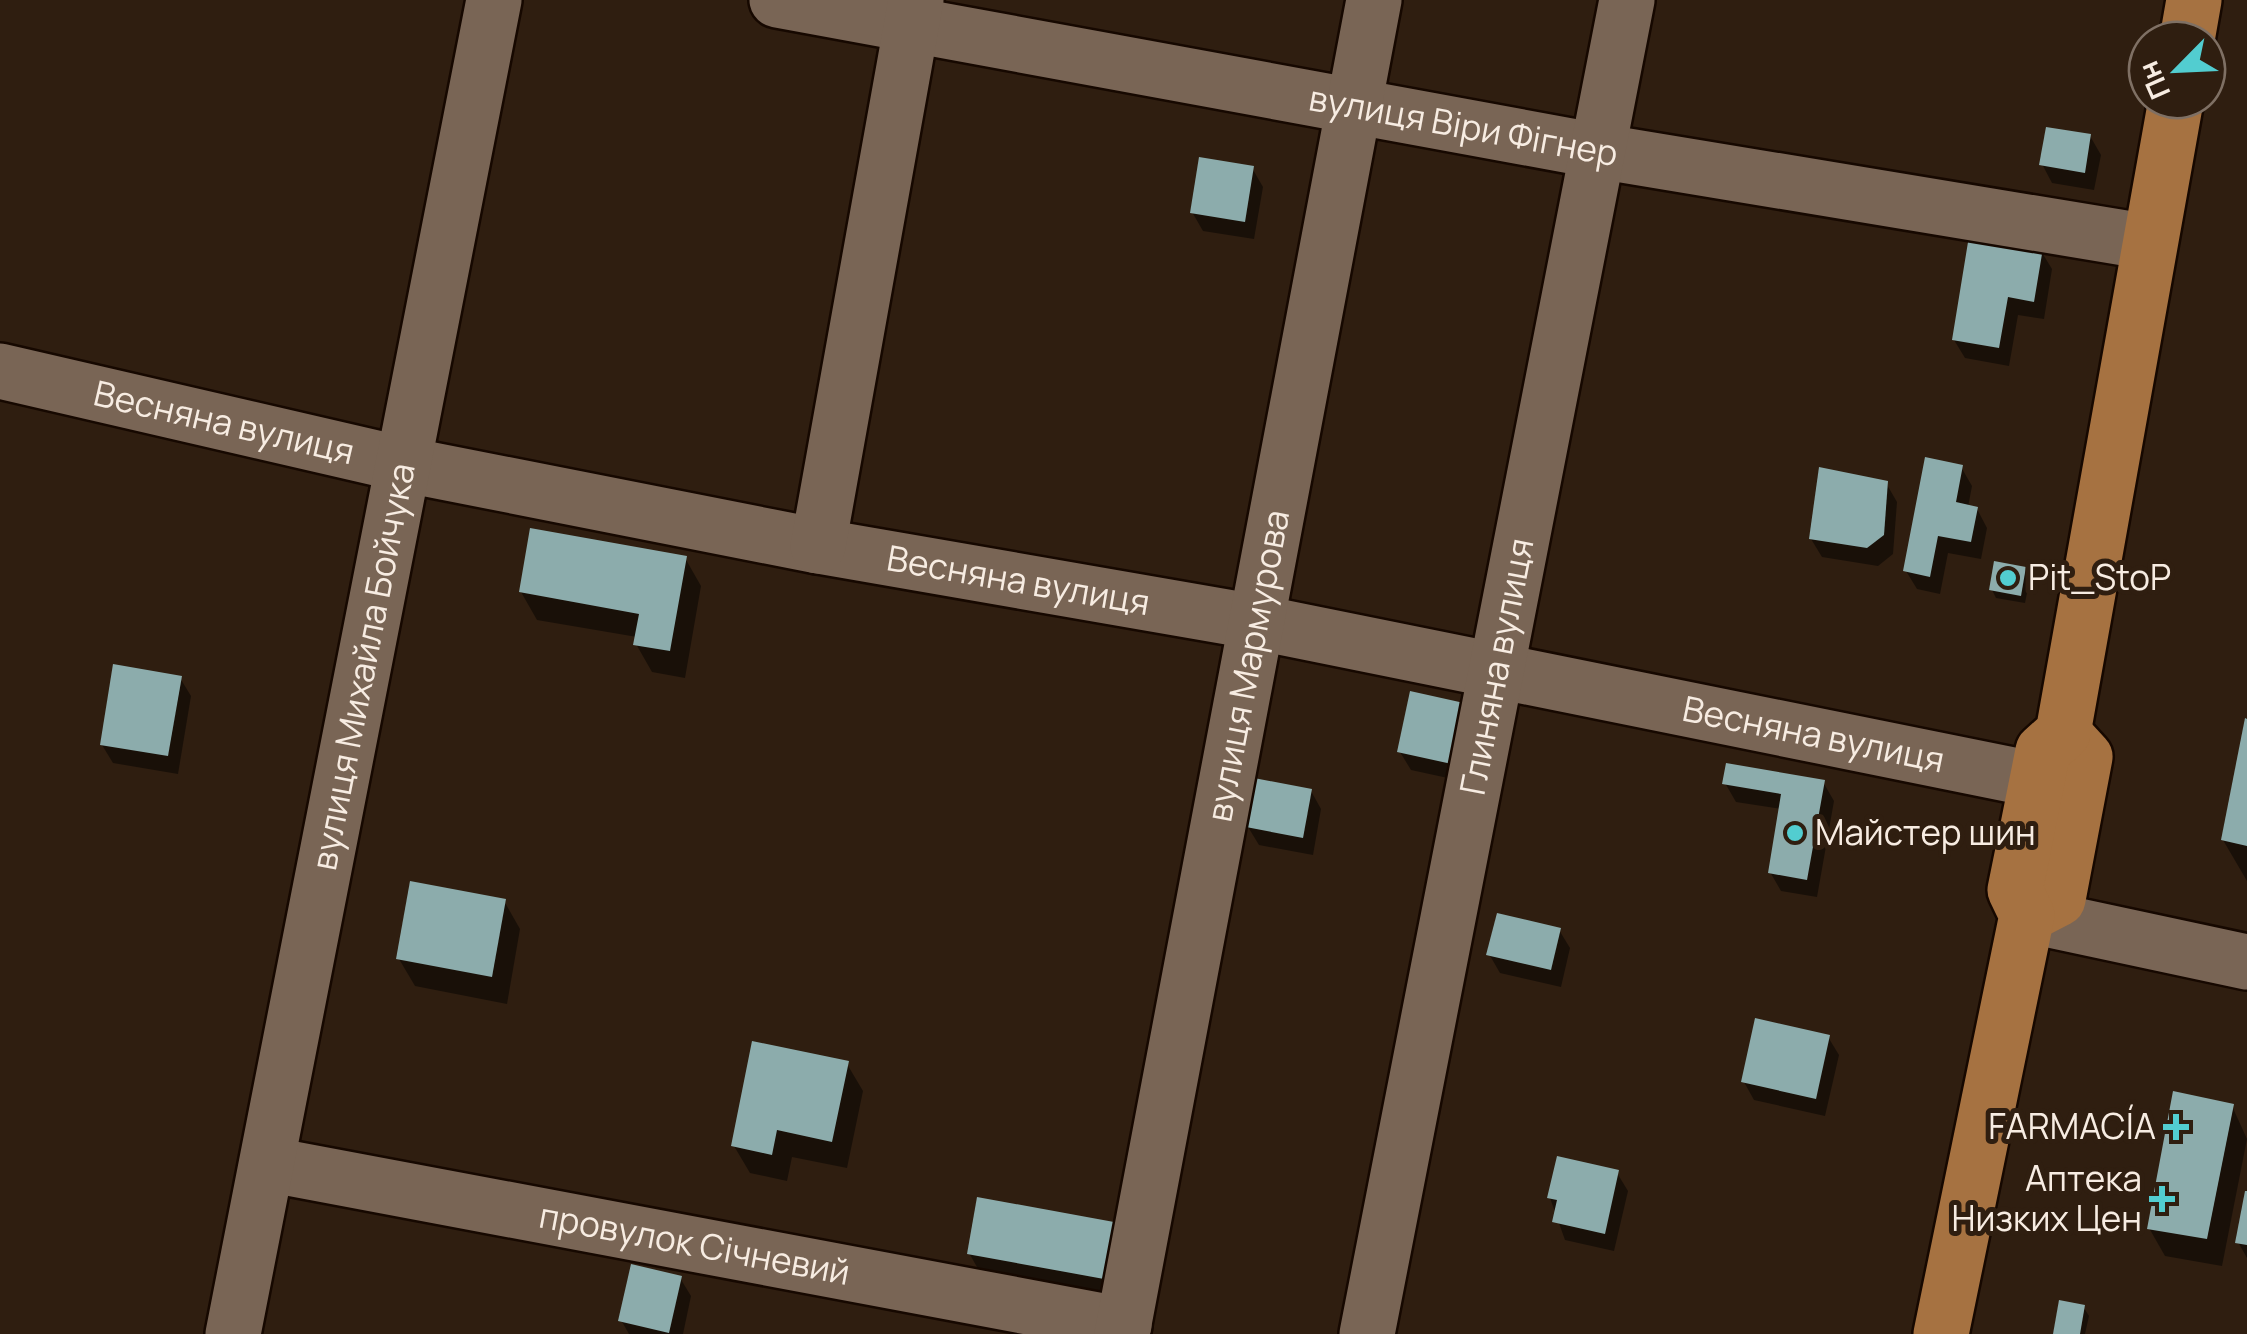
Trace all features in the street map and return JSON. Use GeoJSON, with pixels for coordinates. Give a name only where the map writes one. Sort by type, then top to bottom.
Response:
{"type":"FeatureCollection","features":[{"type":"Feature","properties":{"kind":"main road"},"geometry":{"type":"LineString","coordinates":[[1942,1334],[2027,915],[2016,890],[2042,751],[2063,734],[2172,120]]}},
{"type":"Feature","properties":{"kind":"main road"},"geometry":{"type":"LineString","coordinates":[[2027,915],[2058,899],[2085,757],[2063,734]]}},
{"type":"Feature","properties":{"kind":"street","name":"вулиця Михайла Бойчука"},"geometry":{"type":"LineString","coordinates":[[234,1334],[494,0]]}},
{"type":"Feature","properties":{"kind":"street","name":"вулиця Віри Фігнер"},"geometry":{"type":"LineString","coordinates":[[777,0],[914,14],[1598,151],[2149,242]]}},
{"type":"Feature","properties":{"kind":"street","name":"вулиця Мармурова"},"geometry":{"type":"LineString","coordinates":[[1123,1329],[1374,0]]}},
{"type":"Feature","properties":{"kind":"street","name":"Глиняна вулиця"},"geometry":{"type":"LineString","coordinates":[[1367,1334],[1627,0]]}},
{"type":"Feature","properties":{"kind":"street"},"geometry":{"type":"LineString","coordinates":[[818,546],[914,14]]}},
{"type":"Feature","properties":{"kind":"street","name":"Весняна вулиця"},"geometry":{"type":"LineString","coordinates":[[0,371],[402,464],[818,546],[1256,622],[1496,674],[2037,780]]}},
{"type":"Feature","properties":{"kind":"street"},"geometry":{"type":"LineString","coordinates":[[2027,915],[2247,962]]}},
{"type":"Feature","properties":{"kind":"street","name":"провулок Січневий"},"geometry":{"type":"LineString","coordinates":[[267,1164],[1123,1329]]}},
{"type":"Feature","properties":{"kind":"building"},"geometry":{"type":"Polygon","coordinates":[[[2046,127],[2091,134],[2085,173],[2039,165],[2046,127]]]}},
{"type":"Feature","properties":{"kind":"building"},"geometry":{"type":"Polygon","coordinates":[[[1199,157],[1254,166],[1245,222],[1190,213],[1199,157]]]}},
{"type":"Feature","properties":{"kind":"building"},"geometry":{"type":"Polygon","coordinates":[[[1969,236],[2043,248],[2034,302],[2008,297],[1999,348],[1952,340],[1969,236]]]}},
{"type":"Feature","properties":{"kind":"building"},"geometry":{"type":"Polygon","coordinates":[[[1925,457],[1963,465],[1956,502],[1978,507],[1971,542],[1938,536],[1930,577],[1903,571],[1925,457]]]}},
{"type":"Feature","properties":{"kind":"building"},"geometry":{"type":"Polygon","coordinates":[[[1819,467],[1888,481],[1884,535],[1867,548],[1809,539],[1819,467]]]}},
{"type":"Feature","properties":{"kind":"building"},"geometry":{"type":"Polygon","coordinates":[[[530,528],[687,556],[670,651],[633,645],[639,614],[519,592],[530,528]]]}},
{"type":"Feature","properties":{"kind":"building","name":"Pit_StoP"},"geometry":{"type":"Polygon","coordinates":[[[1994,561],[2026,567],[2021,596],[1989,590],[1994,561]]]}},
{"type":"Feature","properties":{"kind":"building"},"geometry":{"type":"Polygon","coordinates":[[[113,664],[182,676],[168,756],[100,745],[113,664]]]}},
{"type":"Feature","properties":{"kind":"building"},"geometry":{"type":"Polygon","coordinates":[[[1410,691],[1482,707],[1470,768],[1397,752],[1410,691]]]}},
{"type":"Feature","properties":{"kind":"building"},"geometry":{"type":"Polygon","coordinates":[[[2247,719],[2247,846],[2221,840],[2247,719]]]}},
{"type":"Feature","properties":{"kind":"building","name":"Майстер шин"},"geometry":{"type":"Polygon","coordinates":[[[1726,763],[1825,780],[1807,880],[1768,873],[1781,794],[1722,784],[1726,763]]]}},
{"type":"Feature","properties":{"kind":"building"},"geometry":{"type":"Polygon","coordinates":[[[1254,778],[1312,789],[1303,838],[1246,827],[1254,778]]]}},
{"type":"Feature","properties":{"kind":"building"},"geometry":{"type":"Polygon","coordinates":[[[410,881],[506,899],[492,977],[396,959],[410,881]]]}},
{"type":"Feature","properties":{"kind":"building"},"geometry":{"type":"Polygon","coordinates":[[[1497,913],[1561,928],[1551,970],[1486,955],[1497,913]]]}},
{"type":"Feature","properties":{"kind":"building"},"geometry":{"type":"Polygon","coordinates":[[[1755,1018],[1830,1035],[1816,1099],[1741,1082],[1755,1018]]]}},
{"type":"Feature","properties":{"kind":"building"},"geometry":{"type":"Polygon","coordinates":[[[752,1041],[849,1061],[832,1142],[777,1130],[772,1155],[731,1146],[752,1041]]]}},
{"type":"Feature","properties":{"kind":"building"},"geometry":{"type":"Polygon","coordinates":[[[2173,1091],[2234,1104],[2207,1239],[2147,1229],[2173,1091]]]}},
{"type":"Feature","properties":{"kind":"building"},"geometry":{"type":"Polygon","coordinates":[[[1557,1156],[1619,1170],[1605,1234],[1552,1222],[1557,1200],[1547,1198],[1557,1156]]]}},
{"type":"Feature","properties":{"kind":"building"},"geometry":{"type":"Polygon","coordinates":[[[2247,1191],[2247,1245],[2235,1243],[2247,1191]]]}},
{"type":"Feature","properties":{"kind":"building"},"geometry":{"type":"Polygon","coordinates":[[[977,1197],[1114,1222],[1104,1279],[967,1254],[977,1197]]]}},
{"type":"Feature","properties":{"kind":"building"},"geometry":{"type":"Polygon","coordinates":[[[631,1264],[682,1276],[669,1333],[618,1321],[631,1264]]]}},
{"type":"Feature","properties":{"kind":"building"},"geometry":{"type":"Polygon","coordinates":[[[2059,1300],[2085,1305],[2080,1334],[2053,1334],[2059,1300]]]}},
{"type":"Feature","properties":{"kind":"place","name":"Pit_StoP"},"geometry":{"type":"Point","coordinates":[2008,578]}},
{"type":"Feature","properties":{"kind":"place","name":"Майстер шин"},"geometry":{"type":"Point","coordinates":[1795,833]}},
{"type":"Feature","properties":{"kind":"place","name":"FARMACÍA"},"geometry":{"type":"Point","coordinates":[2176,1127]}},
{"type":"Feature","properties":{"kind":"place","name":"Аптека Низких Цен"},"geometry":{"type":"Point","coordinates":[2162,1199]}}]}
